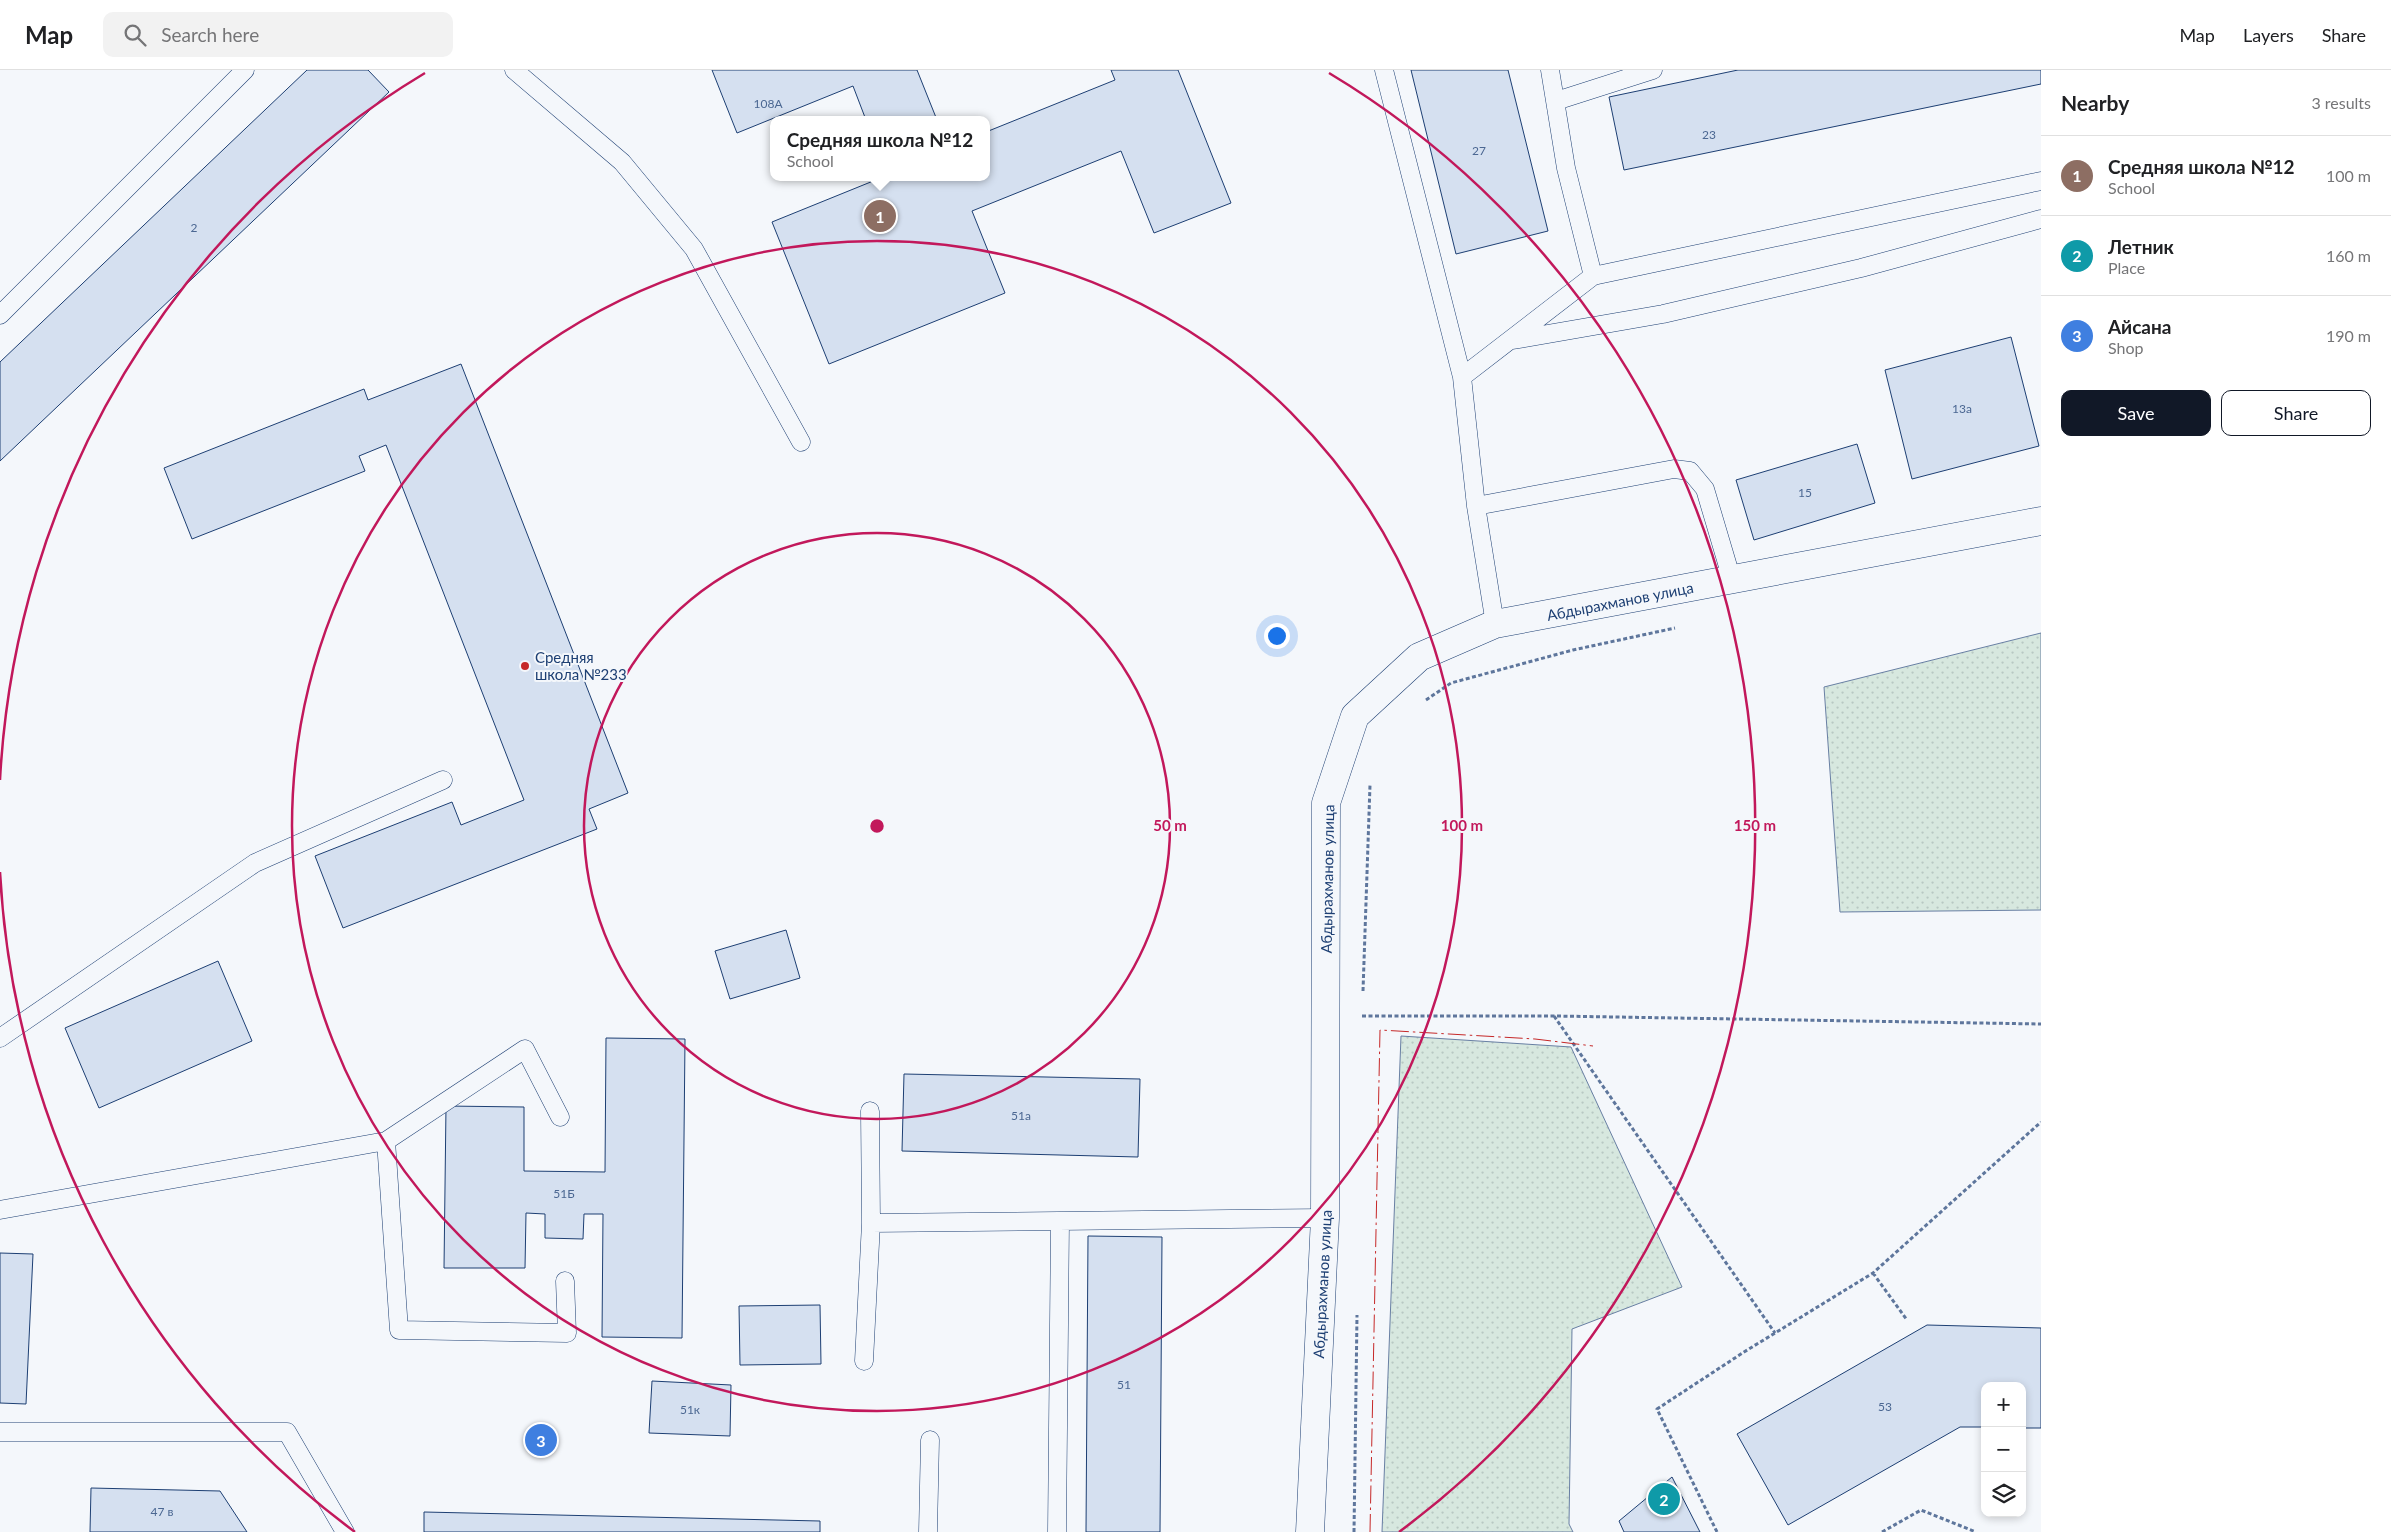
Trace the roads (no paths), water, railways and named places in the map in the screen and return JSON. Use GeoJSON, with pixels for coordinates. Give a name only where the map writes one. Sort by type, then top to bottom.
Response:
{"type":"FeatureCollection","features":[{"type":"Feature","properties":{"kind":"street","name":"Абдырахманов улица"},"geometry":{"type":"LineString","coordinates":[[1310,1532],[1325,1218],[1326,803],[1355,716],[1419,656],[1495,624],[2041,520]]}},
{"type":"Feature","properties":{"kind":"lane"},"geometry":{"type":"LineString","coordinates":[[0,315],[246,70]]}},
{"type":"Feature","properties":{"kind":"lane"},"geometry":{"type":"LineString","coordinates":[[514,70],[622,162],[694,249],[801,442]]}},
{"type":"Feature","properties":{"kind":"lane"},"geometry":{"type":"LineString","coordinates":[[1384,70],[1462,377],[1476,506],[1495,624]]}},
{"type":"Feature","properties":{"kind":"lane"},"geometry":{"type":"LineString","coordinates":[[1550,70],[1566,168],[1593,276]]}},
{"type":"Feature","properties":{"kind":"lane"},"geometry":{"type":"LineString","coordinates":[[1556,101],[1650,70]]}},
{"type":"Feature","properties":{"kind":"lane"},"geometry":{"type":"LineString","coordinates":[[1462,377],[1593,276],[2041,181]]}},
{"type":"Feature","properties":{"kind":"lane"},"geometry":{"type":"LineString","coordinates":[[1510,341],[1663,314],[1862,268],[2041,219]]}},
{"type":"Feature","properties":{"kind":"lane"},"geometry":{"type":"LineString","coordinates":[[1476,506],[1674,469],[1690,472],[1705,489],[1732,580]]}},
{"type":"Feature","properties":{"kind":"lane"},"geometry":{"type":"LineString","coordinates":[[0,1038],[254,863],[443,780]]}},
{"type":"Feature","properties":{"kind":"lane"},"geometry":{"type":"LineString","coordinates":[[0,1210],[386,1141],[525,1049],[560,1117]]}},
{"type":"Feature","properties":{"kind":"lane"},"geometry":{"type":"LineString","coordinates":[[864,1361],[871,1223],[870,1111]]}},
{"type":"Feature","properties":{"kind":"lane"},"geometry":{"type":"LineString","coordinates":[[386,1141],[399,1330],[567,1333],[565,1282]]}},
{"type":"Feature","properties":{"kind":"lane"},"geometry":{"type":"LineString","coordinates":[[871,1223],[1325,1218]]}},
{"type":"Feature","properties":{"kind":"lane"},"geometry":{"type":"LineString","coordinates":[[1057,1532],[1060,1221]]}},
{"type":"Feature","properties":{"kind":"lane"},"geometry":{"type":"LineString","coordinates":[[0,1432],[287,1432],[345,1532]]}},
{"type":"Feature","properties":{"kind":"lane"},"geometry":{"type":"LineString","coordinates":[[928,1532],[930,1440]]}},
{"type":"Feature","properties":{"kind":"place","name":"Средняя школа №12"},"geometry":{"type":"Point","coordinates":[880,216]}},
{"type":"Feature","properties":{"kind":"place","name":"Средняя школа №233"},"geometry":{"type":"Point","coordinates":[525,666]}},
{"type":"Feature","properties":{"kind":"place","name":"Айсана"},"geometry":{"type":"Point","coordinates":[541,1440]}},
{"type":"Feature","properties":{"kind":"place","name":"Летник"},"geometry":{"type":"Point","coordinates":[1664,1499]}}]}
